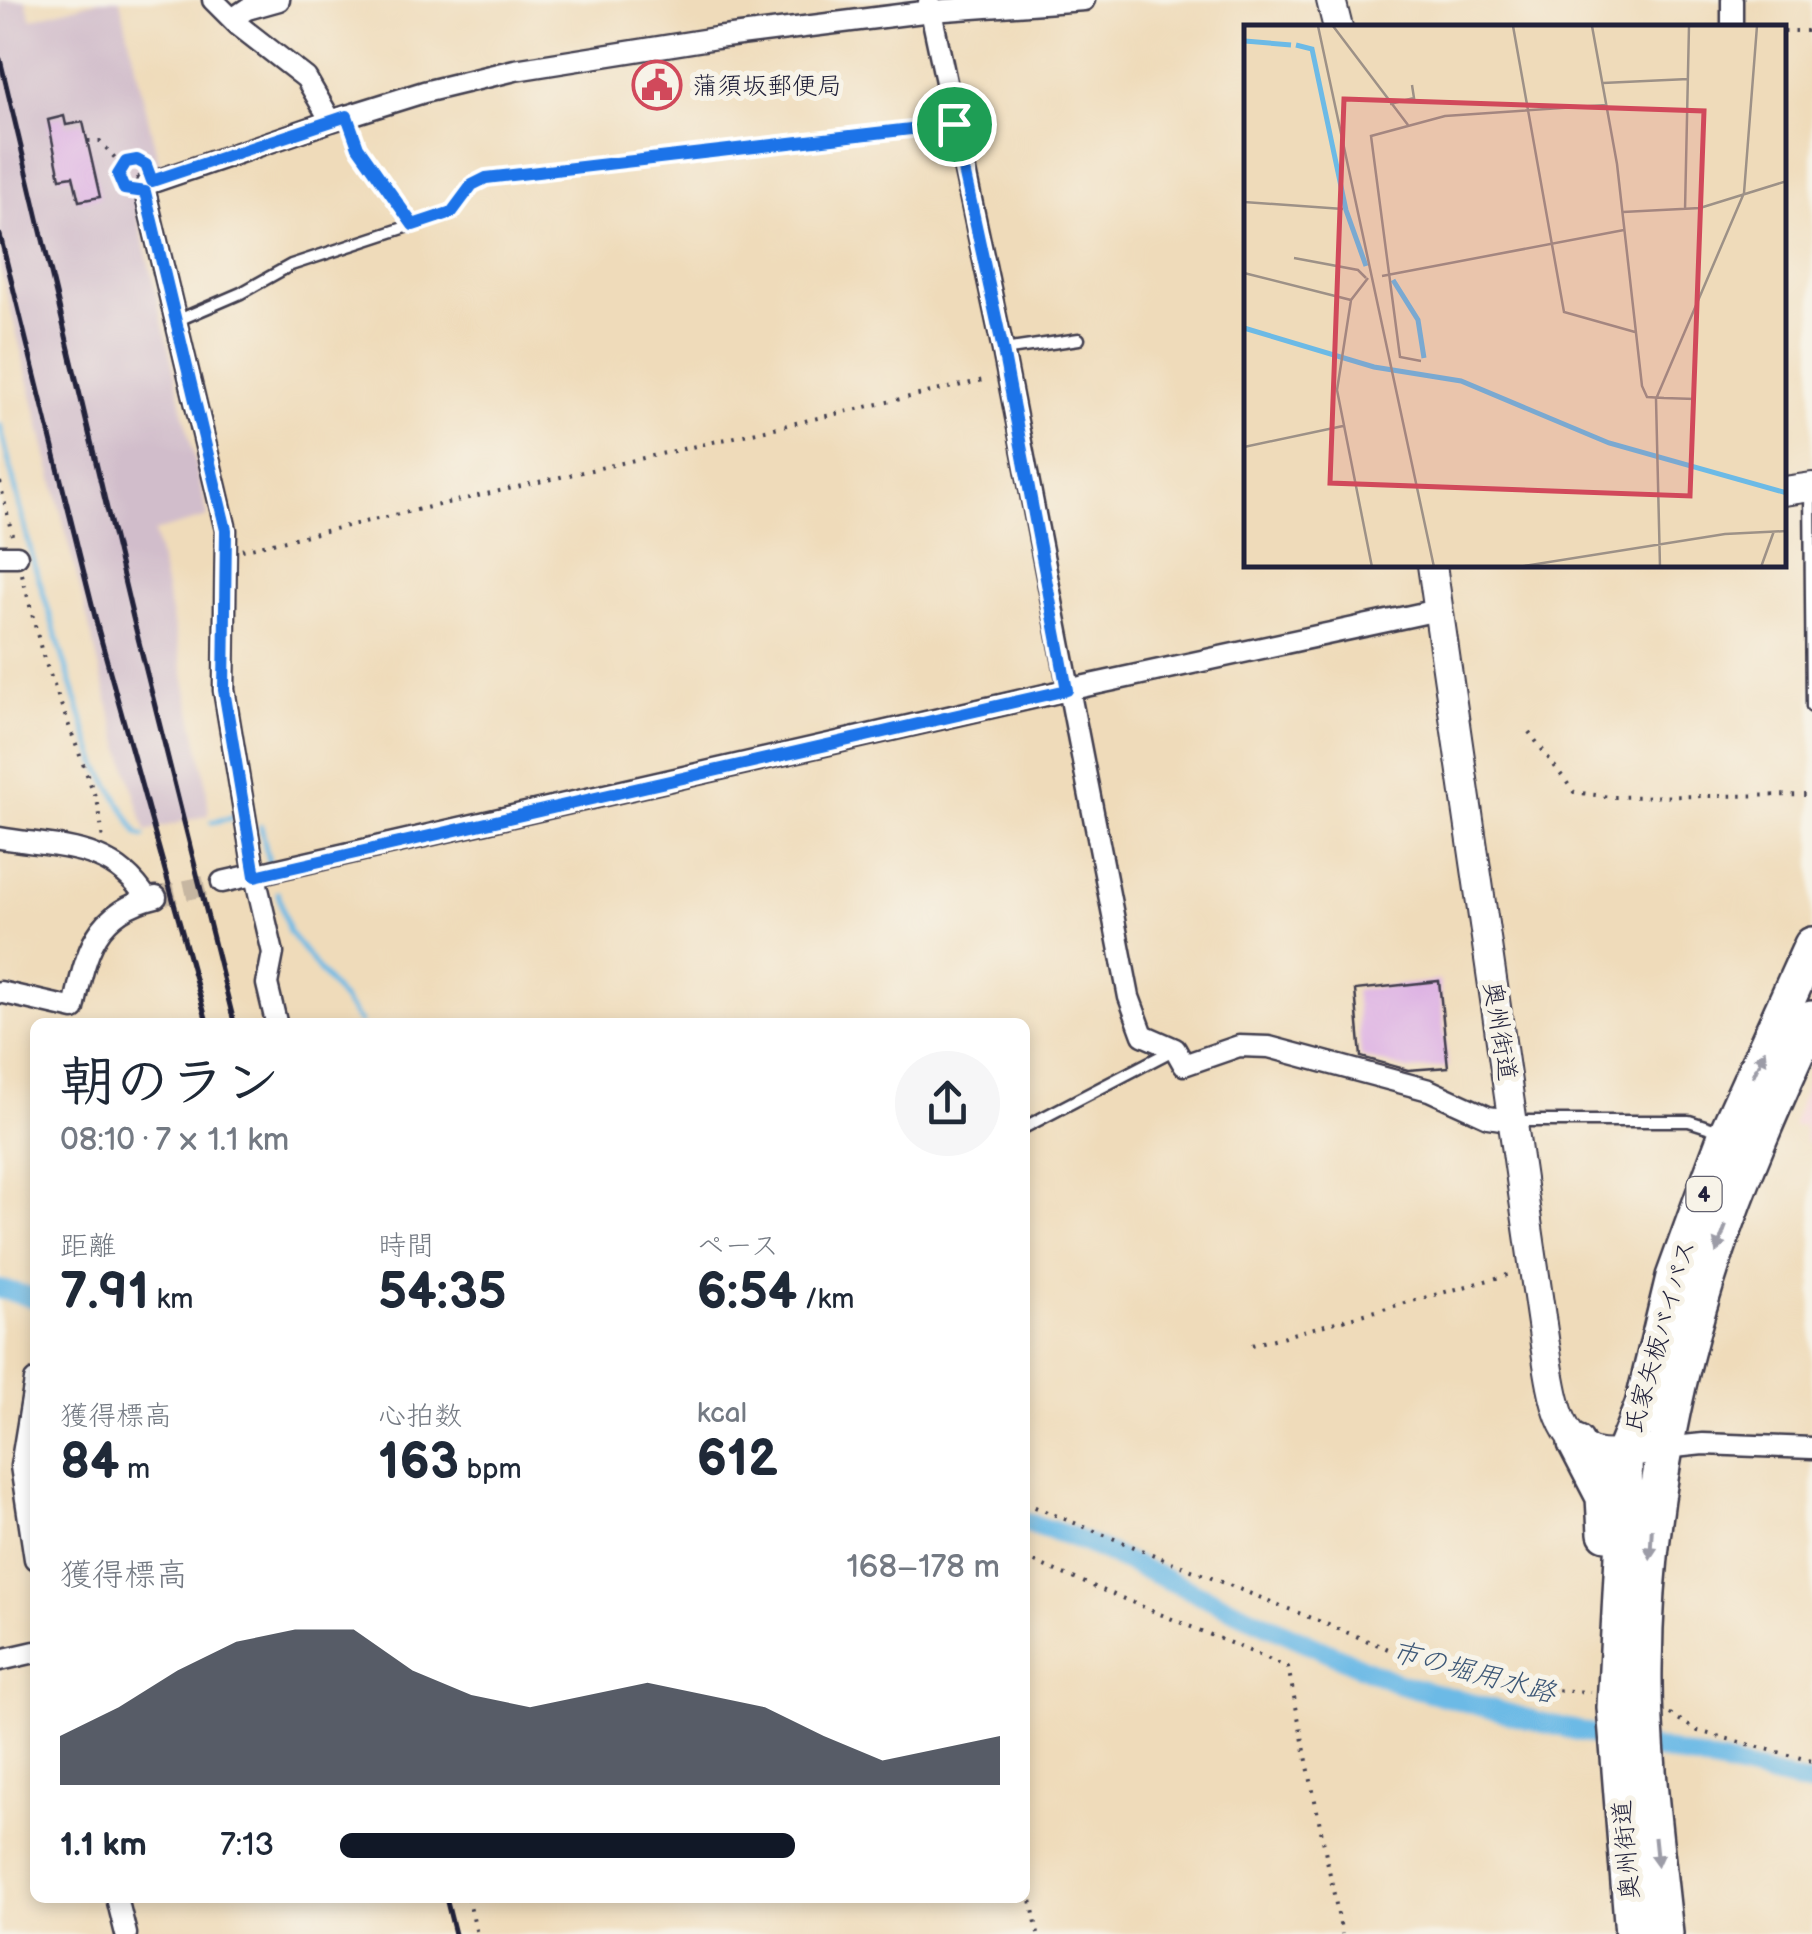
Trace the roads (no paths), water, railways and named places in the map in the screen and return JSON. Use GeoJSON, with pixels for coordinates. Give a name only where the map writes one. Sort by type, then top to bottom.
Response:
{"type":"FeatureCollection","features":[{"type":"Feature","properties":{"kind":"highway","name":"氏家矢板バイパス"},"geometry":{"type":"LineString","coordinates":[[1624,1452],[1643,1405],[1674,1277],[1727,1134],[1812,945]]}},
{"type":"Feature","properties":{"kind":"highway","name":"氏家矢板バイパス"},"geometry":{"type":"LineString","coordinates":[[1665,1448],[1713,1261],[1778,1090],[1811,1023]]}},
{"type":"Feature","properties":{"kind":"highway"},"geometry":{"type":"LineString","coordinates":[[1576,1444],[1604,1497],[1603,1612],[1616,1647]]}},
{"type":"Feature","properties":{"kind":"highway","name":"4"},"geometry":{"type":"LineString","coordinates":[[1631,1705],[1644,1670],[1652,1521],[1665,1448]]}},
{"type":"Feature","properties":{"kind":"highway","name":"4"},"geometry":{"type":"LineString","coordinates":[[1624,1452],[1625,1518],[1616,1647],[1631,1705],[1633,1768]]}},
{"type":"Feature","properties":{"kind":"highway","name":"奥州街道"},"geometry":{"type":"LineString","coordinates":[[1633,1768],[1633,1934]]}},
{"type":"Feature","properties":{"kind":"highway","name":"奥州街道"},"geometry":{"type":"LineString","coordinates":[[1633,1768],[1664,1934]]}},
{"type":"Feature","properties":{"kind":"main road"},"geometry":{"type":"LineString","coordinates":[[1331,0],[1337,25]]}},
{"type":"Feature","properties":{"kind":"main road","name":"奥州街道"},"geometry":{"type":"LineString","coordinates":[[1432,568],[1553,1390],[1558,1410],[1576,1444]]}},
{"type":"Feature","properties":{"kind":"main road"},"geometry":{"type":"LineString","coordinates":[[1576,1444],[1595,1453],[1665,1448]]}},
{"type":"Feature","properties":{"kind":"street"},"geometry":{"type":"LineString","coordinates":[[213,0],[306,78],[339,118]]}},
{"type":"Feature","properties":{"kind":"street"},"geometry":{"type":"LineString","coordinates":[[232,19],[246,9],[279,0]]}},
{"type":"Feature","properties":{"kind":"street"},"geometry":{"type":"LineString","coordinates":[[275,1018],[268,984],[274,953],[255,876],[224,690],[226,530],[176,321],[149,187],[339,118],[514,70],[930,6],[1084,0]]}},
{"type":"Feature","properties":{"kind":"street"},"geometry":{"type":"LineString","coordinates":[[930,6],[1003,350],[1130,997],[1144,1035],[1175,1050],[1184,1065],[1254,1044],[1297,1052],[1429,1090],[1488,1117],[1515,1120]]}},
{"type":"Feature","properties":{"kind":"street"},"geometry":{"type":"LineString","coordinates":[[222,882],[1438,610]]}},
{"type":"Feature","properties":{"kind":"street"},"geometry":{"type":"LineString","coordinates":[[0,838],[104,856],[151,898],[116,911],[91,944],[73,1016],[0,992]]}},
{"type":"Feature","properties":{"kind":"street"},"geometry":{"type":"LineString","coordinates":[[30,1409],[20,1466],[30,1528]]}},
{"type":"Feature","properties":{"kind":"street"},"geometry":{"type":"LineString","coordinates":[[1665,1448],[1703,1444],[1812,1448]]}},
{"type":"Feature","properties":{"kind":"street"},"geometry":{"type":"LineString","coordinates":[[0,1660],[30,1653]]}},
{"type":"Feature","properties":{"kind":"street"},"geometry":{"type":"LineString","coordinates":[[118,1903],[126,1934]]}},
{"type":"Feature","properties":{"kind":"lane"},"geometry":{"type":"LineString","coordinates":[[339,118],[413,225]]}},
{"type":"Feature","properties":{"kind":"lane"},"geometry":{"type":"LineString","coordinates":[[132,160],[142,162],[149,187],[128,192],[120,185],[122,165],[132,160]]}},
{"type":"Feature","properties":{"kind":"lane"},"geometry":{"type":"LineString","coordinates":[[176,321],[241,293],[291,265],[452,212]]}},
{"type":"Feature","properties":{"kind":"lane"},"geometry":{"type":"LineString","coordinates":[[1003,350],[1079,339]]}},
{"type":"Feature","properties":{"kind":"lane"},"geometry":{"type":"LineString","coordinates":[[1802,489],[1812,707]]}},
{"type":"Feature","properties":{"kind":"lane"},"geometry":{"type":"LineString","coordinates":[[1030,1124],[1175,1050]]}},
{"type":"Feature","properties":{"kind":"lane"},"geometry":{"type":"LineString","coordinates":[[1515,1120],[1690,1122],[1727,1134]]}},
{"type":"Feature","properties":{"kind":"waterway"},"geometry":{"type":"LineString","coordinates":[[0,425],[33,560],[86,731],[98,765],[138,834],[144,836]]}},
{"type":"Feature","properties":{"kind":"waterway"},"geometry":{"type":"LineString","coordinates":[[212,822],[235,817]]}},
{"type":"Feature","properties":{"kind":"waterway"},"geometry":{"type":"LineString","coordinates":[[261,826],[269,864]]}},
{"type":"Feature","properties":{"kind":"waterway"},"geometry":{"type":"LineString","coordinates":[[278,893],[289,932],[357,1018]]}},
{"type":"Feature","properties":{"kind":"waterway","name":"市の堀用水路"},"geometry":{"type":"LineString","coordinates":[[0,1289],[30,1297]]}},
{"type":"Feature","properties":{"kind":"waterway","name":"市の堀用水路"},"geometry":{"type":"LineString","coordinates":[[1030,1524],[1070,1536],[1397,1683],[1535,1721],[1812,1785]]}},
{"type":"Feature","properties":{"kind":"tunnel"},"geometry":{"type":"LineString","coordinates":[[156,897],[222,882]]}},
{"type":"Feature","properties":{"kind":"railway"},"geometry":{"type":"LineString","coordinates":[[0,59],[233,1018]]}},
{"type":"Feature","properties":{"kind":"railway"},"geometry":{"type":"LineString","coordinates":[[0,235],[97,625],[206,1018]]}},
{"type":"Feature","properties":{"kind":"railway"},"geometry":{"type":"LineString","coordinates":[[447,1903],[455,1934]]}},
{"type":"Feature","properties":{"kind":"place","name":"蒲須坂郵便局"},"geometry":{"type":"Point","coordinates":[657,85]}}]}
